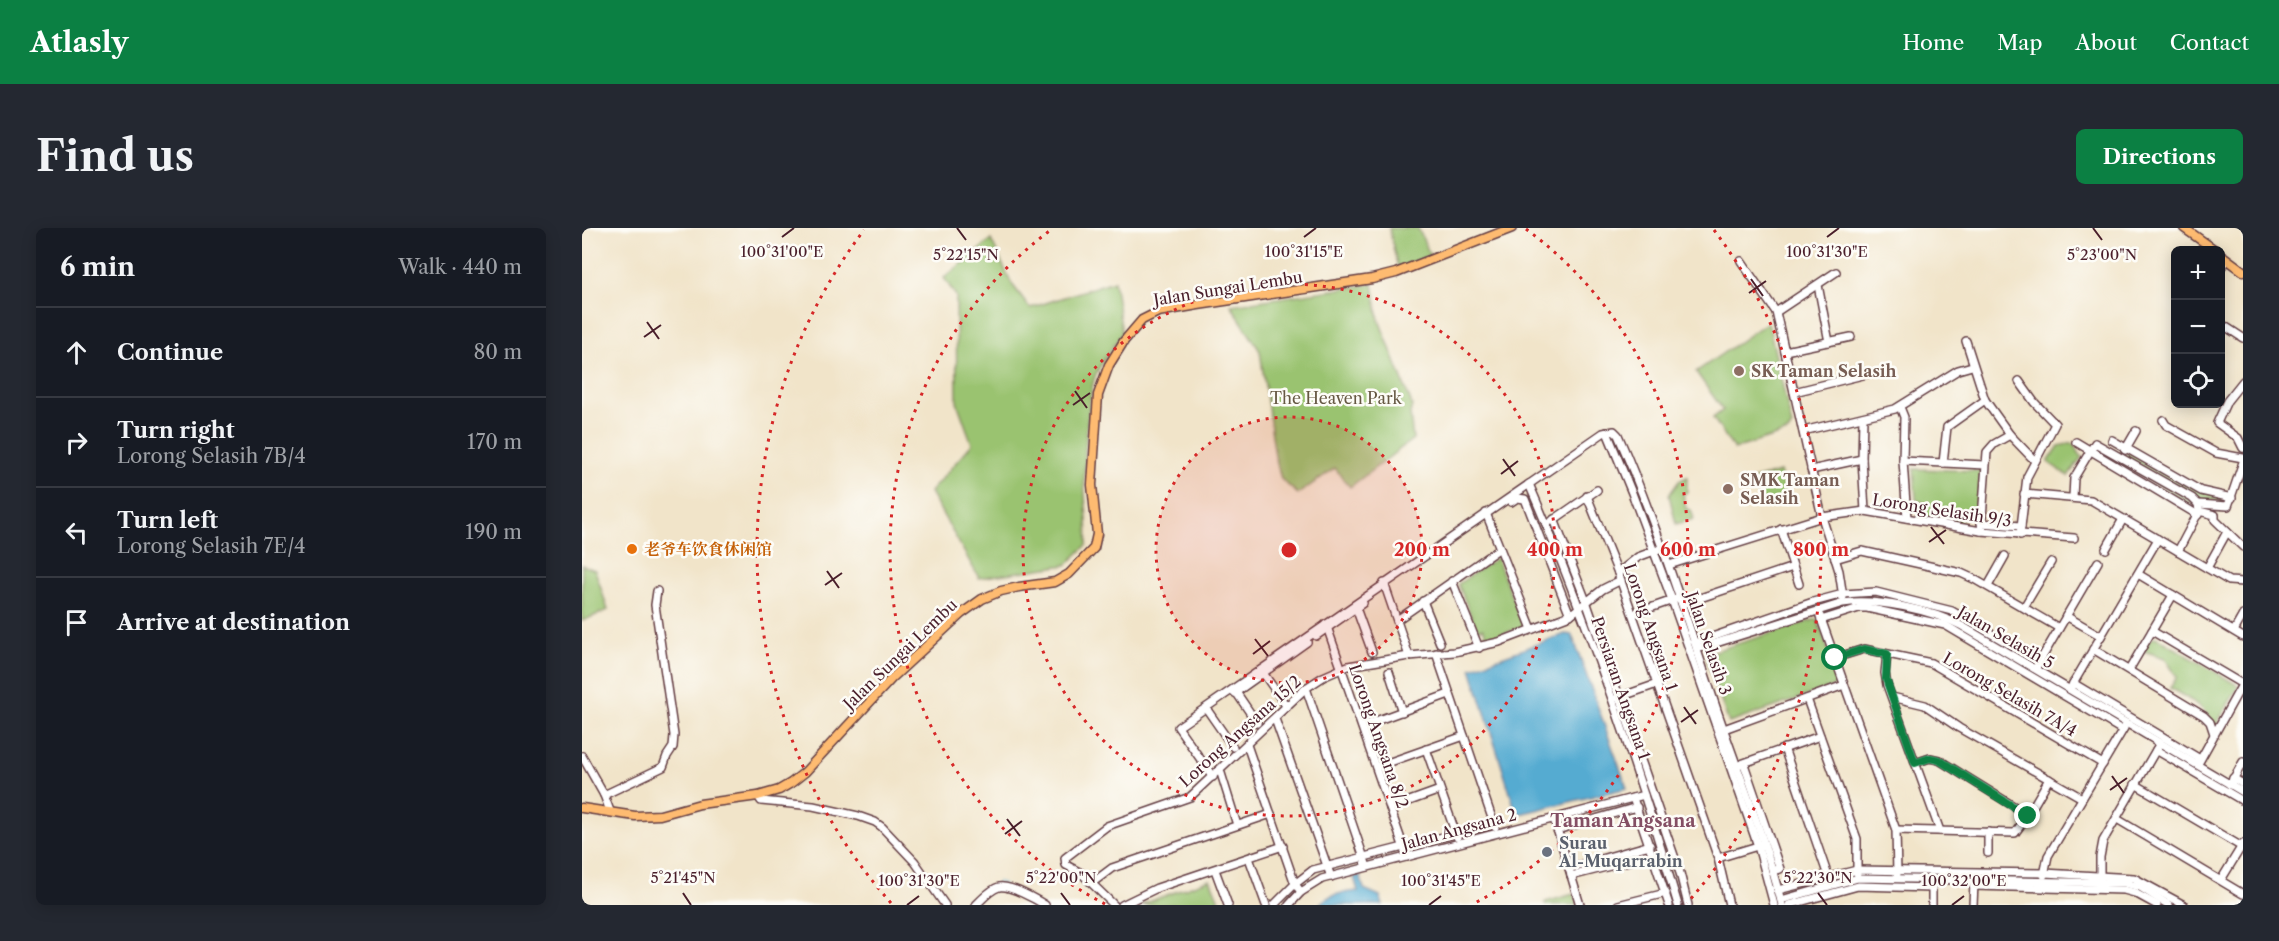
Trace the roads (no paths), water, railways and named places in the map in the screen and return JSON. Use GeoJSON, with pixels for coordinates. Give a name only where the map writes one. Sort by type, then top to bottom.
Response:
{"type":"FeatureCollection","features":[{"type":"Feature","properties":{"kind":"main road","name":"Jalan Sungai Lembu"},"geometry":{"type":"LineString","coordinates":[[582,808],[635,816],[660,815],[707,803],[758,796],[779,790],[805,772],[892,678],[961,614],[982,599],[1001,591],[1019,586],[1055,582],[1082,563],[1094,548],[1097,534],[1092,485],[1098,395],[1109,365],[1124,341],[1142,320],[1158,312],[1380,277],[1396,273],[1512,228]]}},
{"type":"Feature","properties":{"kind":"main road"},"geometry":{"type":"LineString","coordinates":[[2184,228],[2197,232],[2211,246]]}},
{"type":"Feature","properties":{"kind":"main road"},"geometry":{"type":"LineString","coordinates":[[2225,258],[2243,271]]}},
{"type":"Feature","properties":{"kind":"street"},"geometry":{"type":"LineString","coordinates":[[1696,646],[1813,602],[1843,598],[1822,517],[1776,312],[1741,261]]}},
{"type":"Feature","properties":{"kind":"street"},"geometry":{"type":"LineString","coordinates":[[1776,312],[1836,272]]}},
{"type":"Feature","properties":{"kind":"street"},"geometry":{"type":"LineString","coordinates":[[1818,285],[1829,342]]}},
{"type":"Feature","properties":{"kind":"street"},"geometry":{"type":"LineString","coordinates":[[2225,326],[2243,338]]}},
{"type":"Feature","properties":{"kind":"street"},"geometry":{"type":"LineString","coordinates":[[1785,351],[1851,337]]}},
{"type":"Feature","properties":{"kind":"street"},"geometry":{"type":"LineString","coordinates":[[1966,341],[1972,366],[1985,400],[2010,435],[2035,461]]}},
{"type":"Feature","properties":{"kind":"street"},"geometry":{"type":"LineString","coordinates":[[1803,431],[1900,407],[1958,370],[1972,366]]}},
{"type":"Feature","properties":{"kind":"street"},"geometry":{"type":"LineString","coordinates":[[1794,392],[1871,373]]}},
{"type":"Feature","properties":{"kind":"street"},"geometry":{"type":"LineString","coordinates":[[2019,381],[2055,424],[2027,477],[2020,535]]}},
{"type":"Feature","properties":{"kind":"street"},"geometry":{"type":"LineString","coordinates":[[2225,397],[2243,381]]}},
{"type":"Feature","properties":{"kind":"street"},"geometry":{"type":"LineString","coordinates":[[1943,463],[1947,427],[1985,400]]}},
{"type":"Feature","properties":{"kind":"street"},"geometry":{"type":"LineString","coordinates":[[1900,407],[1904,417],[1903,461],[1907,518]]}},
{"type":"Feature","properties":{"kind":"street"},"geometry":{"type":"LineString","coordinates":[[2221,408],[2217,423],[2238,438],[2243,448]]}},
{"type":"Feature","properties":{"kind":"street"},"geometry":{"type":"LineString","coordinates":[[1863,417],[1862,459],[1865,511]]}},
{"type":"Feature","properties":{"kind":"street"},"geometry":{"type":"LineString","coordinates":[[2163,420],[2166,424],[2216,453],[2243,460],[2230,504],[2226,507],[2212,504],[2198,510],[2178,551]]}},
{"type":"Feature","properties":{"kind":"street","name":"Jalan Selasih 3"},"geometry":{"type":"LineString","coordinates":[[1774,905],[1762,845],[1741,765],[1724,729],[1678,601],[1654,551],[1607,432],[1614,431],[1618,435],[1663,548],[1678,601],[1762,845],[1776,870],[1781,902]]}},
{"type":"Feature","properties":{"kind":"street"},"geometry":{"type":"LineString","coordinates":[[2121,457],[2136,431]]}},
{"type":"Feature","properties":{"kind":"street"},"geometry":{"type":"LineString","coordinates":[[1213,777],[1178,727],[1607,432]]}},
{"type":"Feature","properties":{"kind":"street"},"geometry":{"type":"LineString","coordinates":[[2010,435],[1989,449],[1985,465],[1981,527],[2021,526]]}},
{"type":"Feature","properties":{"kind":"street"},"geometry":{"type":"LineString","coordinates":[[2112,440],[2201,491],[2232,498]]}},
{"type":"Feature","properties":{"kind":"street"},"geometry":{"type":"LineString","coordinates":[[2076,442],[2198,510],[2215,515],[2215,520],[2243,547]]}},
{"type":"Feature","properties":{"kind":"street"},"geometry":{"type":"LineString","coordinates":[[2073,497],[2073,478],[2095,443],[2192,498],[2198,510]]}},
{"type":"Feature","properties":{"kind":"street"},"geometry":{"type":"LineString","coordinates":[[1811,470],[1862,459]]}},
{"type":"Feature","properties":{"kind":"street"},"geometry":{"type":"LineString","coordinates":[[1903,461],[1985,465]]}},
{"type":"Feature","properties":{"kind":"street","name":"Persiaran Angsana 1"},"geometry":{"type":"LineString","coordinates":[[1529,484],[1579,608],[1644,795],[1678,905]]}},
{"type":"Feature","properties":{"kind":"street"},"geometry":{"type":"LineString","coordinates":[[1546,524],[1597,490]]}},
{"type":"Feature","properties":{"kind":"street"},"geometry":{"type":"LineString","coordinates":[[2024,494],[2091,500],[2229,581],[2243,582]]}},
{"type":"Feature","properties":{"kind":"street","name":"Lorong Angsana 1"},"geometry":{"type":"LineString","coordinates":[[1587,496],[1620,576],[1718,858],[1729,905]]}},
{"type":"Feature","properties":{"kind":"street"},"geometry":{"type":"LineString","coordinates":[[1487,515],[1517,498],[1525,499],[1570,615]]}},
{"type":"Feature","properties":{"kind":"street","name":"Lorong Selasih 9/3"},"geometry":{"type":"LineString","coordinates":[[1669,565],[1822,517],[1865,511],[1981,527],[2020,535],[2074,538]]}},
{"type":"Feature","properties":{"kind":"street"},"geometry":{"type":"LineString","coordinates":[[1487,515],[1532,629]]}},
{"type":"Feature","properties":{"kind":"street"},"geometry":{"type":"LineString","coordinates":[[1554,519],[1619,697],[1680,873],[1688,905]]}},
{"type":"Feature","properties":{"kind":"street"},"geometry":{"type":"LineString","coordinates":[[2106,549],[2123,519]]}},
{"type":"Feature","properties":{"kind":"street"},"geometry":{"type":"LineString","coordinates":[[1781,530],[1799,584]]}},
{"type":"Feature","properties":{"kind":"street"},"geometry":{"type":"LineString","coordinates":[[2207,568],[2226,532]]}},
{"type":"Feature","properties":{"kind":"street"},"geometry":{"type":"LineString","coordinates":[[2072,686],[2158,539]]}},
{"type":"Feature","properties":{"kind":"street"},"geometry":{"type":"LineString","coordinates":[[1397,620],[1500,548]]}},
{"type":"Feature","properties":{"kind":"street","name":"Lorong Angsana 15/2"},"geometry":{"type":"LineString","coordinates":[[1092,883],[1081,873],[1066,865],[1065,858],[1107,826],[1190,796],[1306,688],[1341,668],[1409,656],[1479,648],[1570,615],[1616,582],[1638,557],[1663,548]]}},
{"type":"Feature","properties":{"kind":"street"},"geometry":{"type":"LineString","coordinates":[[1834,559],[1862,552],[1961,573],[1988,586],[2059,628]]}},
{"type":"Feature","properties":{"kind":"street"},"geometry":{"type":"LineString","coordinates":[[1988,586],[2005,556]]}},
{"type":"Feature","properties":{"kind":"street"},"geometry":{"type":"LineString","coordinates":[[2024,608],[2051,562]]}},
{"type":"Feature","properties":{"kind":"street"},"geometry":{"type":"LineString","coordinates":[[2038,666],[2098,562]]}},
{"type":"Feature","properties":{"kind":"street"},"geometry":{"type":"LineString","coordinates":[[1633,614],[1793,567]]}},
{"type":"Feature","properties":{"kind":"street"},"geometry":{"type":"LineString","coordinates":[[2138,574],[2243,637]]}},
{"type":"Feature","properties":{"kind":"street"},"geometry":{"type":"LineString","coordinates":[[1452,581],[1479,648]]}},
{"type":"Feature","properties":{"kind":"street"},"geometry":{"type":"LineString","coordinates":[[1327,626],[1385,586]]}},
{"type":"Feature","properties":{"kind":"street"},"geometry":{"type":"LineString","coordinates":[[1385,586],[1409,656]]}},
{"type":"Feature","properties":{"kind":"street"},"geometry":{"type":"LineString","coordinates":[[604,795],[663,767],[674,747],[654,605],[657,591]]}},
{"type":"Feature","properties":{"kind":"street"},"geometry":{"type":"LineString","coordinates":[[2129,670],[2173,595]]}},
{"type":"Feature","properties":{"kind":"street","name":"Jalan Selasih 5"},"geometry":{"type":"LineString","coordinates":[[1696,646],[1818,610],[1843,598],[1865,600],[1947,618],[2038,666],[2199,762],[2243,792]]}},
{"type":"Feature","properties":{"kind":"street"},"geometry":{"type":"LineString","coordinates":[[1423,601],[1440,643]]}},
{"type":"Feature","properties":{"kind":"street"},"geometry":{"type":"LineString","coordinates":[[1356,608],[1372,652]]}},
{"type":"Feature","properties":{"kind":"street"},"geometry":{"type":"LineString","coordinates":[[1821,620],[1859,608],[1867,608],[1945,625],[2122,730]]}},
{"type":"Feature","properties":{"kind":"street"},"geometry":{"type":"LineString","coordinates":[[1818,610],[1896,830],[1898,880]]}},
{"type":"Feature","properties":{"kind":"street"},"geometry":{"type":"LineString","coordinates":[[2234,632],[2243,615]]}},
{"type":"Feature","properties":{"kind":"street"},"geometry":{"type":"LineString","coordinates":[[2066,616],[2101,636]]}},
{"type":"Feature","properties":{"kind":"street","name":"Lorong Angsana 8/2"},"geometry":{"type":"LineString","coordinates":[[1327,626],[1407,857]]}},
{"type":"Feature","properties":{"kind":"street"},"geometry":{"type":"LineString","coordinates":[[2152,631],[2243,683],[2199,762]]}},
{"type":"Feature","properties":{"kind":"street","name":"Lorong Selasih 7A/4"},"geometry":{"type":"LineString","coordinates":[[1835,658],[1864,649],[1931,663],[2103,764]]}},
{"type":"Feature","properties":{"kind":"street"},"geometry":{"type":"LineString","coordinates":[[2093,649],[2204,716],[2210,722],[2214,734]]}},
{"type":"Feature","properties":{"kind":"street"},"geometry":{"type":"LineString","coordinates":[[1436,653],[1497,833]]}},
{"type":"Feature","properties":{"kind":"street"},"geometry":{"type":"LineString","coordinates":[[1887,654],[1885,673],[1892,697],[1940,831]]}},
{"type":"Feature","properties":{"kind":"street"},"geometry":{"type":"LineString","coordinates":[[1181,730],[1236,692],[1261,671]]}},
{"type":"Feature","properties":{"kind":"street"},"geometry":{"type":"LineString","coordinates":[[1261,671],[1287,707]]}},
{"type":"Feature","properties":{"kind":"street"},"geometry":{"type":"LineString","coordinates":[[1389,672],[1402,712]]}},
{"type":"Feature","properties":{"kind":"street"},"geometry":{"type":"LineString","coordinates":[[1611,700],[1657,684]]}},
{"type":"Feature","properties":{"kind":"street"},"geometry":{"type":"LineString","coordinates":[[1724,729],[1844,686]]}},
{"type":"Feature","properties":{"kind":"street"},"geometry":{"type":"LineString","coordinates":[[1306,688],[1367,867]]}},
{"type":"Feature","properties":{"kind":"street"},"geometry":{"type":"LineString","coordinates":[[1236,692],[1257,723]]}},
{"type":"Feature","properties":{"kind":"street"},"geometry":{"type":"LineString","coordinates":[[1362,726],[1449,694]]}},
{"type":"Feature","properties":{"kind":"street"},"geometry":{"type":"LineString","coordinates":[[1892,697],[1925,705],[1959,728],[2082,798]]}},
{"type":"Feature","properties":{"kind":"street"},"geometry":{"type":"LineString","coordinates":[[1808,699],[1857,838],[1857,874]]}},
{"type":"Feature","properties":{"kind":"street"},"geometry":{"type":"LineString","coordinates":[[1208,711],[1233,747]]}},
{"type":"Feature","properties":{"kind":"street"},"geometry":{"type":"LineString","coordinates":[[1275,718],[1331,877]]}},
{"type":"Feature","properties":{"kind":"street"},"geometry":{"type":"LineString","coordinates":[[2044,878],[2048,856],[2122,730],[2132,724]]}},
{"type":"Feature","properties":{"kind":"street","name":"Jalan Selasih 5"},"geometry":{"type":"LineString","coordinates":[[2132,724],[2158,746],[2199,762]]}},
{"type":"Feature","properties":{"kind":"street"},"geometry":{"type":"LineString","coordinates":[[1376,766],[1464,736]]}},
{"type":"Feature","properties":{"kind":"street"},"geometry":{"type":"LineString","coordinates":[[1776,870],[1741,765],[1821,736]]}},
{"type":"Feature","properties":{"kind":"street"},"geometry":{"type":"LineString","coordinates":[[1247,745],[1295,884],[1301,892]]}},
{"type":"Feature","properties":{"kind":"street"},"geometry":{"type":"LineString","coordinates":[[2100,879],[2101,847],[2158,746],[2243,801]]}},
{"type":"Feature","properties":{"kind":"street"},"geometry":{"type":"LineString","coordinates":[[1784,748],[1831,884]]}},
{"type":"Feature","properties":{"kind":"street"},"geometry":{"type":"LineString","coordinates":[[1426,749],[1459,843]]}},
{"type":"Feature","properties":{"kind":"street"},"geometry":{"type":"LineString","coordinates":[[582,756],[604,795],[610,812]]}},
{"type":"Feature","properties":{"kind":"street"},"geometry":{"type":"LineString","coordinates":[[1915,763],[1930,758],[1939,760],[2028,816]]}},
{"type":"Feature","properties":{"kind":"street"},"geometry":{"type":"LineString","coordinates":[[2243,762],[2231,782],[2243,784]]}},
{"type":"Feature","properties":{"kind":"street"},"geometry":{"type":"LineString","coordinates":[[1220,770],[1237,825]]}},
{"type":"Feature","properties":{"kind":"street"},"geometry":{"type":"LineString","coordinates":[[1896,830],[2015,832],[2028,816],[2049,779]]}},
{"type":"Feature","properties":{"kind":"street"},"geometry":{"type":"LineString","coordinates":[[2135,784],[2242,846],[2221,880]]}},
{"type":"Feature","properties":{"kind":"street"},"geometry":{"type":"LineString","coordinates":[[1390,808],[1440,790]]}},
{"type":"Feature","properties":{"kind":"street","name":"Jalan Angsana 2"},"geometry":{"type":"LineString","coordinates":[[1289,905],[1315,882],[1331,877],[1644,795]]}},
{"type":"Feature","properties":{"kind":"street"},"geometry":{"type":"LineString","coordinates":[[758,796],[761,801],[813,806],[875,822],[915,862],[945,905]]}},
{"type":"Feature","properties":{"kind":"street"},"geometry":{"type":"LineString","coordinates":[[1633,798],[1669,905]]}},
{"type":"Feature","properties":{"kind":"street"},"geometry":{"type":"LineString","coordinates":[[1557,830],[1637,807]]}},
{"type":"Feature","properties":{"kind":"street"},"geometry":{"type":"LineString","coordinates":[[1114,905],[1092,883],[1112,868],[1271,814]]}},
{"type":"Feature","properties":{"kind":"street"},"geometry":{"type":"LineString","coordinates":[[1554,819],[1580,905]]}},
{"type":"Feature","properties":{"kind":"street"},"geometry":{"type":"LineString","coordinates":[[2117,819],[2243,894]]}},
{"type":"Feature","properties":{"kind":"street"},"geometry":{"type":"LineString","coordinates":[[1274,905],[1313,870],[1494,824]]}},
{"type":"Feature","properties":{"kind":"street"},"geometry":{"type":"LineString","coordinates":[[1988,832],[1988,853]]}},
{"type":"Feature","properties":{"kind":"street"},"geometry":{"type":"LineString","coordinates":[[1570,872],[1650,845]]}},
{"type":"Feature","properties":{"kind":"street"},"geometry":{"type":"LineString","coordinates":[[1718,858],[1762,845]]}},
{"type":"Feature","properties":{"kind":"street"},"geometry":{"type":"LineString","coordinates":[[1122,905],[1157,888],[1282,846]]}},
{"type":"Feature","properties":{"kind":"street"},"geometry":{"type":"LineString","coordinates":[[1570,872],[1653,855]]}},
{"type":"Feature","properties":{"kind":"street"},"geometry":{"type":"LineString","coordinates":[[1248,858],[1266,905]]}},
{"type":"Feature","properties":{"kind":"street"},"geometry":{"type":"LineString","coordinates":[[1215,870],[1228,905]]}},
{"type":"Feature","properties":{"kind":"street"},"geometry":{"type":"LineString","coordinates":[[1778,890],[1828,877],[1897,870],[1971,880],[2124,890],[2135,893],[2157,905]]}},
{"type":"Feature","properties":{"kind":"street"},"geometry":{"type":"LineString","coordinates":[[1781,902],[1857,874],[1932,884]]}},
{"type":"Feature","properties":{"kind":"street"},"geometry":{"type":"LineString","coordinates":[[1790,905],[1863,885],[2044,878],[2134,878],[2184,905]]}},
{"type":"Feature","properties":{"kind":"street"},"geometry":{"type":"LineString","coordinates":[[2100,879],[2132,884],[2169,905]]}},
{"type":"Feature","properties":{"kind":"street"},"geometry":{"type":"LineString","coordinates":[[1971,880],[1973,905]]}},
{"type":"Feature","properties":{"kind":"street"},"geometry":{"type":"LineString","coordinates":[[1932,884],[1932,905]]}},
{"type":"Feature","properties":{"kind":"street"},"geometry":{"type":"LineString","coordinates":[[976,905],[1002,886],[1026,894],[1045,905]]}},
{"type":"Feature","properties":{"kind":"street"},"geometry":{"type":"LineString","coordinates":[[1618,905],[1666,893]]}},
{"type":"Feature","properties":{"kind":"water"},"geometry":{"type":"Polygon","coordinates":[[[1565,634],[1572,635],[1627,788],[1520,814],[1516,812],[1471,668],[1565,634]]]}},
{"type":"Feature","properties":{"kind":"water"},"geometry":{"type":"Polygon","coordinates":[[[1360,875],[1364,889],[1380,896],[1383,905],[1319,905],[1332,896],[1358,891],[1354,877],[1360,875]]]}},
{"type":"Feature","properties":{"kind":"waterway"},"geometry":{"type":"LineString","coordinates":[[995,885],[998,882],[1004,884]]}},
{"type":"Feature","properties":{"kind":"place","name":"SK Taman Selasih"},"geometry":{"type":"Point","coordinates":[1739,371]}},
{"type":"Feature","properties":{"kind":"place","name":"SMK Taman Selasih"},"geometry":{"type":"Point","coordinates":[1728,489]}},
{"type":"Feature","properties":{"kind":"place","name":"老爷车饮食休闲馆"},"geometry":{"type":"Point","coordinates":[632,549]}},
{"type":"Feature","properties":{"kind":"place","name":"Surau Al-Muqarrabin"},"geometry":{"type":"Point","coordinates":[1547,852]}},
{"type":"Feature","properties":{"kind":"district","name":"Taman Angsana"},"geometry":{"type":"Point","coordinates":[1623,821]}},
{"type":"Feature","properties":{"kind":"park label","name":"The Heaven Park"},"geometry":{"type":"Point","coordinates":[1336,398]}}]}
